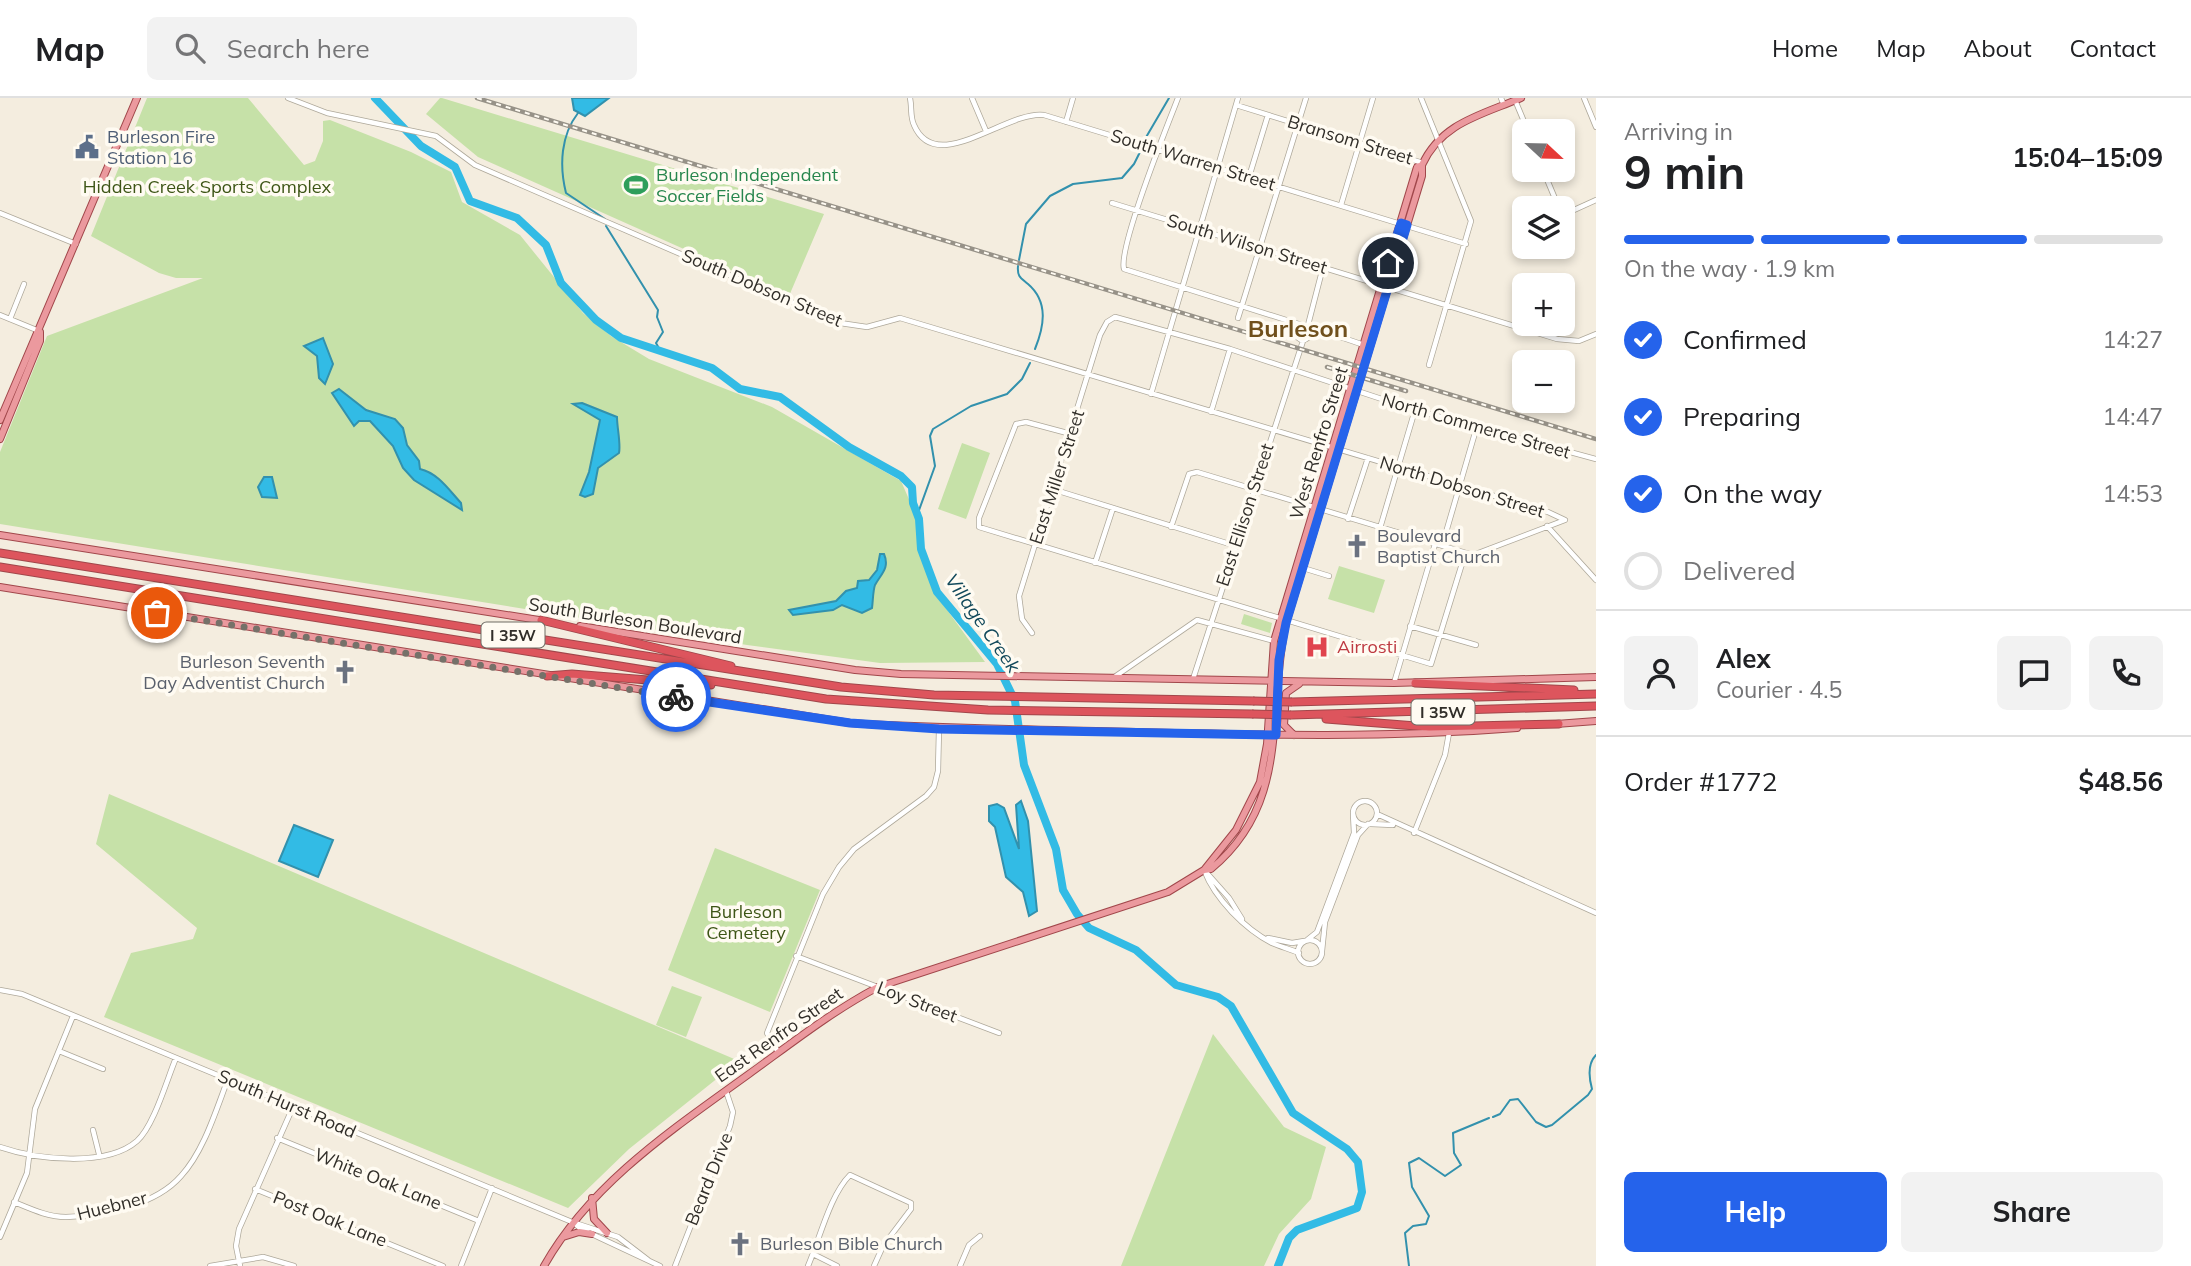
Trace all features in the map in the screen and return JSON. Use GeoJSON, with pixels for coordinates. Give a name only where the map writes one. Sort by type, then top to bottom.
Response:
{"type":"FeatureCollection","features":[{"type":"Feature","properties":{"kind":"highway","name":"I 35W"},"geometry":{"type":"LineString","coordinates":[[0,554],[765,676],[883,691],[1292,702],[1596,692]]}},
{"type":"Feature","properties":{"kind":"highway","name":"I 35W"},"geometry":{"type":"LineString","coordinates":[[0,567],[857,703],[988,710],[1291,715],[1596,706]]}},
{"type":"Feature","properties":{"kind":"highway"},"geometry":{"type":"LineString","coordinates":[[541,620],[765,676]]}},
{"type":"Feature","properties":{"kind":"highway"},"geometry":{"type":"LineString","coordinates":[[547,676],[572,674],[759,689]]}},
{"type":"Feature","properties":{"kind":"highway"},"geometry":{"type":"LineString","coordinates":[[1415,682],[1491,689],[1596,692]]}},
{"type":"Feature","properties":{"kind":"highway"},"geometry":{"type":"LineString","coordinates":[[1291,715],[1406,726],[1559,724]]}},
{"type":"Feature","properties":{"kind":"main road"},"geometry":{"type":"LineString","coordinates":[[0,439],[40,341],[40,332],[137,98]]}},
{"type":"Feature","properties":{"kind":"main road"},"geometry":{"type":"LineString","coordinates":[[1438,138],[1502,102],[1518,99]]}},
{"type":"Feature","properties":{"kind":"main road","name":"West Renfro Street"},"geometry":{"type":"LineString","coordinates":[[1354,390],[1404,224],[1424,170],[1422,164],[1438,138]]}},
{"type":"Feature","properties":{"kind":"main road"},"geometry":{"type":"LineString","coordinates":[[1,417],[34,338],[40,332]]}},
{"type":"Feature","properties":{"kind":"main road","name":"West Renfro Street"},"geometry":{"type":"LineString","coordinates":[[1354,390],[1364,368],[1367,346]]}},
{"type":"Feature","properties":{"kind":"main road"},"geometry":{"type":"LineString","coordinates":[[1272,735],[1270,681],[1274,641],[1284,620],[1321,510],[1336,447],[1354,390]]}},
{"type":"Feature","properties":{"kind":"main road","name":"West Renfro Street"},"geometry":{"type":"LineString","coordinates":[[1300,567],[1313,508],[1336,447]]}},
{"type":"Feature","properties":{"kind":"main road","name":"South Burleson Boulevard"},"geometry":{"type":"LineString","coordinates":[[0,535],[855,670],[976,676],[1394,683],[1596,677]]}},
{"type":"Feature","properties":{"kind":"main road"},"geometry":{"type":"LineString","coordinates":[[0,587],[784,715],[939,729],[1294,735],[1449,733],[1596,722]]}},
{"type":"Feature","properties":{"kind":"main road"},"geometry":{"type":"LineString","coordinates":[[1272,735],[1284,620]]}},
{"type":"Feature","properties":{"kind":"main road"},"geometry":{"type":"LineString","coordinates":[[1294,735],[1284,725],[1286,693],[1290,687],[1304,682]]}},
{"type":"Feature","properties":{"kind":"main road","name":"East Renfro Street"},"geometry":{"type":"LineString","coordinates":[[544,1266],[561,1237],[593,1198],[643,1154],[810,1027],[877,987],[1167,892],[1204,870],[1236,830],[1260,782],[1272,735]]}},
{"type":"Feature","properties":{"kind":"main road","name":"East Renfro Street"},"geometry":{"type":"LineString","coordinates":[[1204,870],[1211,869],[1223,858],[1253,819],[1267,783],[1272,735]]}},
{"type":"Feature","properties":{"kind":"main road"},"geometry":{"type":"LineString","coordinates":[[1253,819],[1251,814],[1260,782]]}},
{"type":"Feature","properties":{"kind":"main road"},"geometry":{"type":"LineString","coordinates":[[593,1198],[594,1219],[607,1233]]}},
{"type":"Feature","properties":{"kind":"main road"},"geometry":{"type":"LineString","coordinates":[[561,1237],[579,1232],[592,1234]]}},
{"type":"Feature","properties":{"kind":"street","name":"South Dobson Street"},"geometry":{"type":"LineString","coordinates":[[288,98],[327,113],[436,136],[475,164],[840,323],[867,327],[900,318],[1336,447]]}},
{"type":"Feature","properties":{"kind":"street","name":"South Warren Street"},"geometry":{"type":"LineString","coordinates":[[910,98],[914,127],[922,138],[932,144],[951,146],[1035,114],[1466,244]]}},
{"type":"Feature","properties":{"kind":"street"},"geometry":{"type":"LineString","coordinates":[[972,98],[986,131]]}},
{"type":"Feature","properties":{"kind":"street"},"geometry":{"type":"LineString","coordinates":[[1066,122],[1073,98]]}},
{"type":"Feature","properties":{"kind":"street"},"geometry":{"type":"LineString","coordinates":[[1178,98],[1158,149],[1122,265],[1128,273],[1306,324],[1367,346]]}},
{"type":"Feature","properties":{"kind":"street"},"geometry":{"type":"LineString","coordinates":[[1151,394],[1238,98]]}},
{"type":"Feature","properties":{"kind":"street"},"geometry":{"type":"LineString","coordinates":[[1238,318],[1306,98]]}},
{"type":"Feature","properties":{"kind":"street"},"geometry":{"type":"LineString","coordinates":[[1341,205],[1373,98]]}},
{"type":"Feature","properties":{"kind":"street"},"geometry":{"type":"LineString","coordinates":[[1421,98],[1471,221],[1429,365]]}},
{"type":"Feature","properties":{"kind":"street"},"geometry":{"type":"LineString","coordinates":[[1584,98],[1596,127]]}},
{"type":"Feature","properties":{"kind":"street"},"geometry":{"type":"LineString","coordinates":[[1518,99],[1524,119]]}},
{"type":"Feature","properties":{"kind":"street","name":"Bransom Street"},"geometry":{"type":"LineString","coordinates":[[1236,105],[1360,142],[1422,164]]}},
{"type":"Feature","properties":{"kind":"street"},"geometry":{"type":"LineString","coordinates":[[1249,177],[1268,115]]}},
{"type":"Feature","properties":{"kind":"street"},"geometry":{"type":"LineString","coordinates":[[1575,210],[1596,200]]}},
{"type":"Feature","properties":{"kind":"street","name":"South Wilson Street"},"geometry":{"type":"LineString","coordinates":[[1112,203],[1568,341],[1579,341],[1596,334]]}},
{"type":"Feature","properties":{"kind":"street"},"geometry":{"type":"LineString","coordinates":[[0,213],[76,245]]}},
{"type":"Feature","properties":{"kind":"street","name":"East Ellison Street"},"geometry":{"type":"LineString","coordinates":[[1192,681],[1292,371],[1322,267]]}},
{"type":"Feature","properties":{"kind":"street"},"geometry":{"type":"LineString","coordinates":[[9,319],[24,285]]}},
{"type":"Feature","properties":{"kind":"street"},"geometry":{"type":"LineString","coordinates":[[0,315],[40,332]]}},
{"type":"Feature","properties":{"kind":"street","name":"North Commerce Street"},"geometry":{"type":"LineString","coordinates":[[1107,321],[1120,318],[1170,332],[1415,410],[1596,459]]}},
{"type":"Feature","properties":{"kind":"street","name":"East Miller Street"},"geometry":{"type":"LineString","coordinates":[[1032,633],[1022,619],[1019,596],[1072,434],[1100,335],[1107,321]]}},
{"type":"Feature","properties":{"kind":"street"},"geometry":{"type":"LineString","coordinates":[[1211,412],[1230,349]]}},
{"type":"Feature","properties":{"kind":"street"},"geometry":{"type":"LineString","coordinates":[[1380,528],[1415,410]]}},
{"type":"Feature","properties":{"kind":"street"},"geometry":{"type":"LineString","coordinates":[[1072,434],[1018,422],[979,517],[979,527],[1431,664],[1465,554]]}},
{"type":"Feature","properties":{"kind":"street"},"geometry":{"type":"LineString","coordinates":[[1442,546],[1477,426]]}},
{"type":"Feature","properties":{"kind":"street","name":"North Dobson Street"},"geometry":{"type":"LineString","coordinates":[[1336,447],[1548,512],[1565,520],[1548,526]]}},
{"type":"Feature","properties":{"kind":"street"},"geometry":{"type":"LineString","coordinates":[[1348,519],[1368,458]]}},
{"type":"Feature","properties":{"kind":"street"},"geometry":{"type":"LineString","coordinates":[[1171,527],[1189,474],[1197,472],[1465,554],[1480,554],[1548,526],[1596,580]]}},
{"type":"Feature","properties":{"kind":"street"},"geometry":{"type":"LineString","coordinates":[[1052,489],[1236,547]]}},
{"type":"Feature","properties":{"kind":"street"},"geometry":{"type":"LineString","coordinates":[[1095,564],[1113,508]]}},
{"type":"Feature","properties":{"kind":"street"},"geometry":{"type":"LineString","coordinates":[[1394,683],[1434,544]]}},
{"type":"Feature","properties":{"kind":"street"},"geometry":{"type":"LineString","coordinates":[[1300,567],[1329,576]]}},
{"type":"Feature","properties":{"kind":"street"},"geometry":{"type":"LineString","coordinates":[[1112,679],[1197,620],[1274,641]]}},
{"type":"Feature","properties":{"kind":"street"},"geometry":{"type":"LineString","coordinates":[[1410,626],[1476,645]]}},
{"type":"Feature","properties":{"kind":"street"},"geometry":{"type":"LineString","coordinates":[[778,1052],[767,1033],[823,894],[839,867],[854,849],[926,796],[934,787],[938,771],[939,729]]}},
{"type":"Feature","properties":{"kind":"street"},"geometry":{"type":"LineString","coordinates":[[1414,833],[1445,755],[1449,733]]}},
{"type":"Feature","properties":{"kind":"street"},"geometry":{"type":"LineString","coordinates":[[1299,953],[1317,932],[1354,833],[1355,807],[1365,802],[1372,804],[1377,814],[1397,825],[1596,913]]}},
{"type":"Feature","properties":{"kind":"street"},"geometry":{"type":"LineString","coordinates":[[1353,814],[1359,823],[1397,825]]}},
{"type":"Feature","properties":{"kind":"street"},"geometry":{"type":"LineString","coordinates":[[1204,870],[1209,882],[1234,913],[1264,937],[1299,953],[1302,960],[1309,964],[1320,958],[1325,922],[1358,835],[1377,814]]}},
{"type":"Feature","properties":{"kind":"street"},"geometry":{"type":"LineString","coordinates":[[1264,937],[1292,943],[1316,942],[1322,951]]}},
{"type":"Feature","properties":{"kind":"street","name":"Loy Street"},"geometry":{"type":"LineString","coordinates":[[796,956],[999,1033]]}},
{"type":"Feature","properties":{"kind":"street","name":"South Hurst Road"},"geometry":{"type":"LineString","coordinates":[[0,990],[22,994],[572,1222],[607,1233],[627,1242],[648,1260]]}},
{"type":"Feature","properties":{"kind":"street"},"geometry":{"type":"LineString","coordinates":[[0,1237],[27,1173],[35,1109],[73,1016]]}},
{"type":"Feature","properties":{"kind":"street"},"geometry":{"type":"LineString","coordinates":[[59,1051],[103,1069]]}},
{"type":"Feature","properties":{"kind":"street"},"geometry":{"type":"LineString","coordinates":[[0,1147],[29,1156],[74,1160],[126,1148],[137,1141],[146,1128],[176,1058]]}},
{"type":"Feature","properties":{"kind":"street","name":"Huebner"},"geometry":{"type":"LineString","coordinates":[[14,1202],[40,1213],[65,1217],[135,1204],[161,1192],[183,1175],[196,1154],[228,1079]]}},
{"type":"Feature","properties":{"kind":"street","name":"Beard Drive"},"geometry":{"type":"LineString","coordinates":[[675,1266],[730,1126],[733,1112],[726,1091]]}},
{"type":"Feature","properties":{"kind":"street"},"geometry":{"type":"LineString","coordinates":[[239,1263],[237,1238],[293,1107]]}},
{"type":"Feature","properties":{"kind":"street"},"geometry":{"type":"LineString","coordinates":[[93,1130],[99,1154]]}},
{"type":"Feature","properties":{"kind":"street","name":"White Oak Lane"},"geometry":{"type":"LineString","coordinates":[[278,1138],[479,1220]]}},
{"type":"Feature","properties":{"kind":"street"},"geometry":{"type":"LineString","coordinates":[[808,1266],[831,1213],[833,1199],[850,1175],[911,1203],[911,1209],[883,1246],[874,1266]]}},
{"type":"Feature","properties":{"kind":"street"},"geometry":{"type":"LineString","coordinates":[[461,1266],[492,1188]]}},
{"type":"Feature","properties":{"kind":"street","name":"Post Oak Lane"},"geometry":{"type":"LineString","coordinates":[[256,1189],[443,1266]]}},
{"type":"Feature","properties":{"kind":"street","name":"South Hurst Road"},"geometry":{"type":"LineString","coordinates":[[572,1222],[660,1266]]}},
{"type":"Feature","properties":{"kind":"street"},"geometry":{"type":"LineString","coordinates":[[960,1266],[969,1245],[979,1236]]}},
{"type":"Feature","properties":{"kind":"street"},"geometry":{"type":"LineString","coordinates":[[813,1254],[837,1266]]}},
{"type":"Feature","properties":{"kind":"street"},"geometry":{"type":"LineString","coordinates":[[210,1266],[263,1257],[294,1266]]}},
{"type":"Feature","properties":{"kind":"green space","name":"Hidden Creek Sports Complex"},"geometry":{"type":"Polygon","coordinates":[[[147,98],[248,98],[304,165],[315,161],[323,141],[323,121],[330,120],[411,152],[451,172],[462,202],[520,235],[583,313],[611,336],[649,359],[772,407],[901,481],[918,520],[918,548],[934,592],[985,662],[880,663],[747,645],[0,524],[0,452],[47,336],[203,278],[176,278],[159,273],[91,236],[147,98]]]}},
{"type":"Feature","properties":{"kind":"green space","name":"Burleson Independent Soccer Fields"},"geometry":{"type":"Polygon","coordinates":[[[440,98],[824,214],[789,296],[478,157],[426,114],[440,98]]]}},
{"type":"Feature","properties":{"kind":"green space"},"geometry":{"type":"Polygon","coordinates":[[[962,443],[990,453],[966,519],[938,509],[962,443]]]}},
{"type":"Feature","properties":{"kind":"green space"},"geometry":{"type":"Polygon","coordinates":[[[1339,566],[1385,580],[1374,613],[1328,599],[1339,566]]]}},
{"type":"Feature","properties":{"kind":"green space"},"geometry":{"type":"Polygon","coordinates":[[[1244,614],[1272,623],[1270,633],[1241,624],[1244,614]]]}},
{"type":"Feature","properties":{"kind":"green space"},"geometry":{"type":"Polygon","coordinates":[[[109,794],[739,1061],[629,1149],[568,1208],[104,1017],[131,953],[193,939],[197,928],[96,844],[109,794]]]}},
{"type":"Feature","properties":{"kind":"green space","name":"Burleson Cemetery"},"geometry":{"type":"Polygon","coordinates":[[[715,848],[820,890],[770,1012],[668,970],[715,848]]]}},
{"type":"Feature","properties":{"kind":"green space"},"geometry":{"type":"Polygon","coordinates":[[[672,986],[702,997],[686,1037],[656,1025],[672,986]]]}},
{"type":"Feature","properties":{"kind":"green space"},"geometry":{"type":"Polygon","coordinates":[[[1213,1034],[1284,1127],[1326,1147],[1311,1199],[1279,1234],[1264,1266],[1121,1266],[1213,1034]]]}},
{"type":"Feature","properties":{"kind":"water"},"geometry":{"type":"Polygon","coordinates":[[[572,98],[609,98],[585,116],[574,110],[572,98]]]}},
{"type":"Feature","properties":{"kind":"water"},"geometry":{"type":"Polygon","coordinates":[[[323,338],[333,364],[325,384],[319,378],[317,356],[304,346],[323,338]]]}},
{"type":"Feature","properties":{"kind":"water"},"geometry":{"type":"Polygon","coordinates":[[[339,389],[366,410],[395,419],[403,428],[407,445],[419,461],[420,469],[443,483],[461,503],[462,510],[414,480],[403,468],[393,446],[370,421],[359,421],[354,426],[332,393],[339,389]]]}},
{"type":"Feature","properties":{"kind":"water"},"geometry":{"type":"Polygon","coordinates":[[[582,403],[617,417],[620,445],[619,453],[598,468],[593,494],[585,497],[580,495],[589,472],[600,420],[573,404],[582,403]]]}},
{"type":"Feature","properties":{"kind":"water"},"geometry":{"type":"Polygon","coordinates":[[[264,477],[272,477],[277,498],[262,497],[258,487],[264,477]]]}},
{"type":"Feature","properties":{"kind":"water"},"geometry":{"type":"Polygon","coordinates":[[[880,554],[884,554],[886,563],[875,585],[872,608],[862,613],[842,605],[833,610],[793,615],[789,610],[836,601],[846,591],[857,588],[858,581],[869,580],[877,570],[880,554]]]}},
{"type":"Feature","properties":{"kind":"water"},"geometry":{"type":"Polygon","coordinates":[[[1021,801],[1028,821],[1037,911],[1029,916],[1023,892],[1006,877],[995,827],[989,821],[989,806],[997,804],[1004,808],[1019,849],[1016,805],[1021,801]]]}},
{"type":"Feature","properties":{"kind":"water"},"geometry":{"type":"Polygon","coordinates":[[[294,825],[333,840],[318,877],[279,861],[294,825]]]}},
{"type":"Feature","properties":{"kind":"waterway","name":"Village Creek"},"geometry":{"type":"LineString","coordinates":[[375,98],[421,146],[455,167],[470,201],[517,218],[546,245],[561,283],[596,320],[621,338],[712,368],[740,389],[780,397],[849,447],[901,476],[912,487],[913,503],[919,519],[921,549],[937,592],[997,664],[1015,701],[1024,765],[1056,849],[1063,890],[1077,914],[1089,928],[1136,950],[1176,985],[1218,997],[1231,1006],[1293,1113],[1347,1149],[1358,1162],[1362,1192],[1357,1208],[1297,1230],[1289,1238],[1278,1266]]}},
{"type":"Feature","properties":{"kind":"waterway"},"geometry":{"type":"LineString","coordinates":[[1145,139],[1169,98]]}},
{"type":"Feature","properties":{"kind":"waterway"},"geometry":{"type":"LineString","coordinates":[[578,113],[568,131],[563,151],[566,193],[605,219]]}},
{"type":"Feature","properties":{"kind":"waterway"},"geometry":{"type":"LineString","coordinates":[[1019,260],[1026,224],[1050,196],[1073,184],[1122,178],[1141,150]]}},
{"type":"Feature","properties":{"kind":"waterway"},"geometry":{"type":"LineString","coordinates":[[606,226],[658,310],[657,317],[663,332],[656,343],[661,352]]}},
{"type":"Feature","properties":{"kind":"waterway"},"geometry":{"type":"LineString","coordinates":[[1018,266],[1020,277],[1035,291],[1042,307],[1041,332],[1035,349]]}},
{"type":"Feature","properties":{"kind":"waterway"},"geometry":{"type":"LineString","coordinates":[[918,513],[935,466],[930,436],[933,429],[971,406],[1007,394],[1022,379],[1030,363]]}},
{"type":"Feature","properties":{"kind":"waterway"},"geometry":{"type":"LineString","coordinates":[[1493,1117],[1500,1114],[1510,1100],[1518,1099],[1536,1122],[1546,1127],[1552,1125],[1592,1089],[1590,1067],[1596,1055]]}},
{"type":"Feature","properties":{"kind":"waterway"},"geometry":{"type":"LineString","coordinates":[[1409,1266],[1405,1233],[1413,1226],[1426,1224],[1429,1216],[1412,1187],[1409,1163],[1419,1158],[1445,1176],[1461,1165],[1454,1153],[1453,1133],[1489,1118]]}},
{"type":"Feature","properties":{"kind":"railway"},"geometry":{"type":"LineString","coordinates":[[477,98],[1596,439]]}},
{"type":"Feature","properties":{"kind":"railway"},"geometry":{"type":"LineString","coordinates":[[1327,367],[1406,391]]}},
{"type":"Feature","properties":{"kind":"way so far"},"geometry":{"type":"LineString","coordinates":[[157,613],[676,697]]}},
{"type":"Feature","properties":{"kind":"place","name":"Burleson Fire Station 16"},"geometry":{"type":"Point","coordinates":[87,147]}},
{"type":"Feature","properties":{"kind":"place","name":"Burleson Independent Soccer Fields"},"geometry":{"type":"Point","coordinates":[636,185]}},
{"type":"Feature","properties":{"kind":"place","name":"Boulevard Baptist Church"},"geometry":{"type":"Point","coordinates":[1357,546]}},
{"type":"Feature","properties":{"kind":"place","name":"Airrosti"},"geometry":{"type":"Point","coordinates":[1317,647]}},
{"type":"Feature","properties":{"kind":"place","name":"Burleson Seventh Day Adventist Church"},"geometry":{"type":"Point","coordinates":[345,672]}},
{"type":"Feature","properties":{"kind":"place","name":"Burleson Bible Church"},"geometry":{"type":"Point","coordinates":[740,1244]}},
{"type":"Feature","properties":{"kind":"district","name":"Burleson"},"geometry":{"type":"Point","coordinates":[1298,329]}},
{"type":"Feature","properties":{"kind":"route"},"geometry":{"type":"LineString","coordinates":[[676,697],[784,715],[939,729],[1276,735],[1279,660],[1286,623],[1407,225],[1401,223],[1388,263]]}}]}
